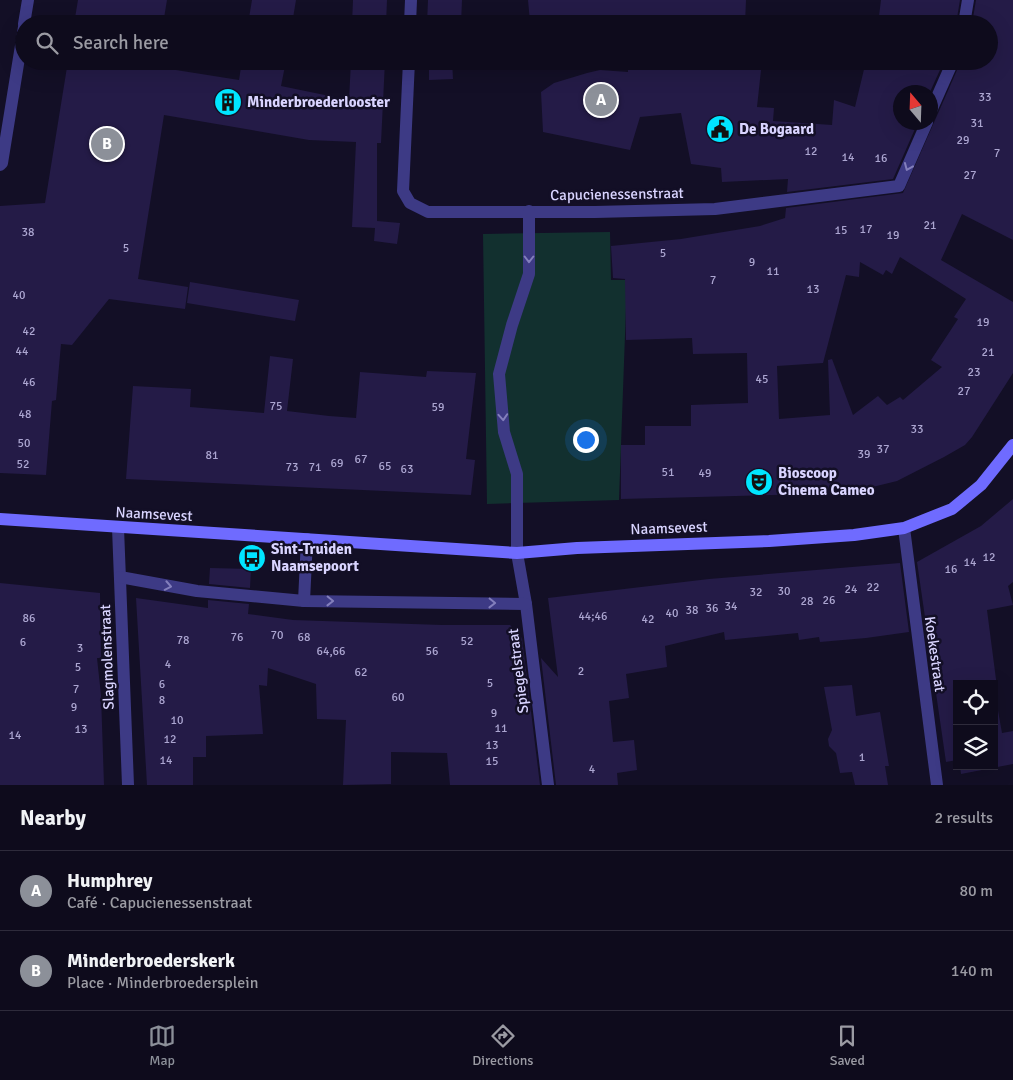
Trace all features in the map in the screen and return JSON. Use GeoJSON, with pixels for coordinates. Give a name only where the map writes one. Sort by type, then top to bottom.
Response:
{"type":"FeatureCollection","features":[{"type":"Feature","properties":{"kind":"street"},"geometry":{"type":"LineString","coordinates":[[26,15],[28,0]]}},
{"type":"Feature","properties":{"kind":"street"},"geometry":{"type":"LineString","coordinates":[[410,15],[411,0]]}},
{"type":"Feature","properties":{"kind":"street"},"geometry":{"type":"LineString","coordinates":[[966,15],[968,0]]}},
{"type":"Feature","properties":{"kind":"street"},"geometry":{"type":"LineString","coordinates":[[0,165],[2,163],[17,70]]}},
{"type":"Feature","properties":{"kind":"street","name":"Capucienessenstraat"},"geometry":{"type":"LineString","coordinates":[[408,70],[403,191],[410,203],[428,212],[595,212],[715,209],[900,186],[924,130]]}},
{"type":"Feature","properties":{"kind":"street"},"geometry":{"type":"LineString","coordinates":[[938,95],[949,70]]}},
{"type":"Feature","properties":{"kind":"street","name":"Spiegelstraat"},"geometry":{"type":"LineString","coordinates":[[530,211],[529,274],[512,325],[499,374],[504,432],[517,474],[517,553],[526,604],[548,785]]}},
{"type":"Feature","properties":{"kind":"street","name":"Naamsevest"},"geometry":{"type":"LineString","coordinates":[[0,519],[517,553],[577,548],[769,541],[854,535],[904,528],[952,508],[981,485],[1009,449],[1013,438]]}},
{"type":"Feature","properties":{"kind":"street","name":"Slagmolenstraat"},"geometry":{"type":"LineString","coordinates":[[118,528],[128,785]]}},
{"type":"Feature","properties":{"kind":"street","name":"Koekestraat"},"geometry":{"type":"LineString","coordinates":[[904,528],[937,785]]}},
{"type":"Feature","properties":{"kind":"street"},"geometry":{"type":"LineString","coordinates":[[304,601],[307,539]]}},
{"type":"Feature","properties":{"kind":"street"},"geometry":{"type":"LineString","coordinates":[[120,577],[197,591],[304,601],[526,604]]}},
{"type":"Feature","properties":{"kind":"green space"},"geometry":{"type":"Polygon","coordinates":[[[610,232],[611,280],[627,280],[619,500],[487,504],[483,234],[610,232]]]}},
{"type":"Feature","properties":{"kind":"building"},"geometry":{"type":"Polygon","coordinates":[[[78,0],[167,0],[164,15],[76,15],[78,0]]]}},
{"type":"Feature","properties":{"kind":"building"},"geometry":{"type":"Polygon","coordinates":[[[252,0],[296,0],[294,15],[250,15],[252,0]]]}},
{"type":"Feature","properties":{"kind":"building"},"geometry":{"type":"Polygon","coordinates":[[[353,0],[387,0],[386,15],[352,15],[353,0]]]}},
{"type":"Feature","properties":{"kind":"building"},"geometry":{"type":"Polygon","coordinates":[[[428,0],[462,0],[461,15],[427,15],[428,0]]]}},
{"type":"Feature","properties":{"kind":"building"},"geometry":{"type":"Polygon","coordinates":[[[528,0],[746,0],[745,15],[529,15],[528,0]]]}},
{"type":"Feature","properties":{"kind":"building"},"geometry":{"type":"Polygon","coordinates":[[[881,0],[960,0],[958,15],[879,15],[881,0]]]}},
{"type":"Feature","properties":{"kind":"building"},"geometry":{"type":"Polygon","coordinates":[[[976,0],[1013,0],[1013,240],[962,214],[941,260],[1013,302],[1013,373],[972,437],[965,445],[897,481],[848,493],[621,499],[621,445],[645,445],[645,426],[691,426],[691,405],[748,403],[747,353],[693,354],[692,338],[626,340],[625,279],[613,278],[611,246],[681,239],[760,226],[785,218],[786,208],[903,193],[931,130],[938,130],[938,113],[957,70],[998,70],[998,15],[974,15],[976,0]],[[900,257],[892,274],[886,270],[883,275],[860,262],[859,277],[846,275],[823,363],[777,366],[779,419],[830,415],[828,360],[832,359],[853,415],[878,396],[887,405],[900,397],[903,400],[942,367],[931,360],[958,319],[954,317],[966,299],[900,257]]]}},
{"type":"Feature","properties":{"kind":"building"},"geometry":{"type":"Polygon","coordinates":[[[67,70],[176,70],[239,80],[241,70],[284,70],[281,86],[349,100],[351,70],[385,70],[381,143],[377,143],[377,221],[400,223],[397,244],[374,241],[375,228],[352,227],[356,142],[309,140],[164,115],[138,279],[188,287],[185,309],[109,299],[72,345],[61,344],[56,400],[52,401],[46,475],[0,473],[0,206],[45,203],[67,70]]]}},
{"type":"Feature","properties":{"kind":"building"},"geometry":{"type":"Polygon","coordinates":[[[429,70],[452,70],[453,79],[429,80],[429,70]]]}},
{"type":"Feature","properties":{"kind":"building"},"geometry":{"type":"Polygon","coordinates":[[[600,70],[628,72],[628,70],[761,70],[757,107],[774,108],[773,121],[832,125],[834,100],[855,107],[864,70],[940,70],[933,85],[893,85],[893,130],[914,130],[893,179],[787,192],[788,179],[722,182],[721,168],[691,164],[681,113],[640,117],[630,150],[543,132],[541,92],[554,83],[600,70]]]}},
{"type":"Feature","properties":{"kind":"building"},"geometry":{"type":"Polygon","coordinates":[[[190,282],[299,300],[295,321],[187,303],[190,282]]]}},
{"type":"Feature","properties":{"kind":"building"},"geometry":{"type":"Polygon","coordinates":[[[270,356],[293,359],[287,411],[329,416],[356,418],[360,372],[426,377],[427,371],[476,373],[466,459],[475,460],[471,495],[126,479],[133,386],[191,389],[190,407],[264,413],[270,356]]]}},
{"type":"Feature","properties":{"kind":"building"},"geometry":{"type":"Polygon","coordinates":[[[1013,499],[1013,582],[1008,586],[1013,605],[987,610],[996,680],[953,680],[953,761],[946,762],[917,562],[981,526],[1013,499]]]}},
{"type":"Feature","properties":{"kind":"building"},"geometry":{"type":"Polygon","coordinates":[[[900,563],[909,632],[820,642],[819,637],[799,640],[798,633],[725,640],[724,632],[665,646],[667,667],[626,674],[629,698],[609,701],[613,742],[634,740],[637,770],[617,773],[618,785],[556,785],[541,658],[558,677],[548,598],[709,579],[900,563]]]}},
{"type":"Feature","properties":{"kind":"building"},"geometry":{"type":"Polygon","coordinates":[[[210,568],[251,569],[250,588],[209,584],[210,568]]]}},
{"type":"Feature","properties":{"kind":"building"},"geometry":{"type":"Polygon","coordinates":[[[0,583],[100,593],[101,658],[97,658],[101,695],[104,785],[0,785],[0,583]]]}},
{"type":"Feature","properties":{"kind":"building"},"geometry":{"type":"Polygon","coordinates":[[[136,598],[208,608],[208,600],[249,604],[248,614],[293,620],[442,625],[510,625],[522,638],[540,785],[450,785],[447,753],[391,752],[391,784],[343,785],[346,720],[317,719],[316,684],[268,668],[267,686],[259,685],[263,734],[206,736],[206,757],[193,757],[193,785],[147,785],[136,598]]]}},
{"type":"Feature","properties":{"kind":"building"},"geometry":{"type":"Polygon","coordinates":[[[852,685],[856,716],[880,712],[889,766],[885,766],[888,785],[855,785],[852,772],[840,773],[836,753],[829,746],[828,739],[832,730],[824,687],[852,685]]]}},
{"type":"Feature","properties":{"kind":"building"},"geometry":{"type":"Polygon","coordinates":[[[998,710],[1002,733],[1013,731],[1013,764],[998,767],[998,710]]]}},
{"type":"Feature","properties":{"kind":"building"},"geometry":{"type":"Polygon","coordinates":[[[960,770],[982,770],[961,774],[960,770]]]}},
{"type":"Feature","properties":{"kind":"place","name":"Humphrey"},"geometry":{"type":"Point","coordinates":[601,100]}},
{"type":"Feature","properties":{"kind":"place","name":"Minderbroederlooster"},"geometry":{"type":"Point","coordinates":[228,102]}},
{"type":"Feature","properties":{"kind":"place","name":"De Bogaard"},"geometry":{"type":"Point","coordinates":[720,129]}},
{"type":"Feature","properties":{"kind":"place","name":"Minderbroederskerk"},"geometry":{"type":"Point","coordinates":[107,144]}},
{"type":"Feature","properties":{"kind":"place","name":"Bioscoop Cinema Cameo"},"geometry":{"type":"Point","coordinates":[759,482]}},
{"type":"Feature","properties":{"kind":"place","name":"Sint-Truiden Naamsepoort"},"geometry":{"type":"Point","coordinates":[252,558]}}]}
